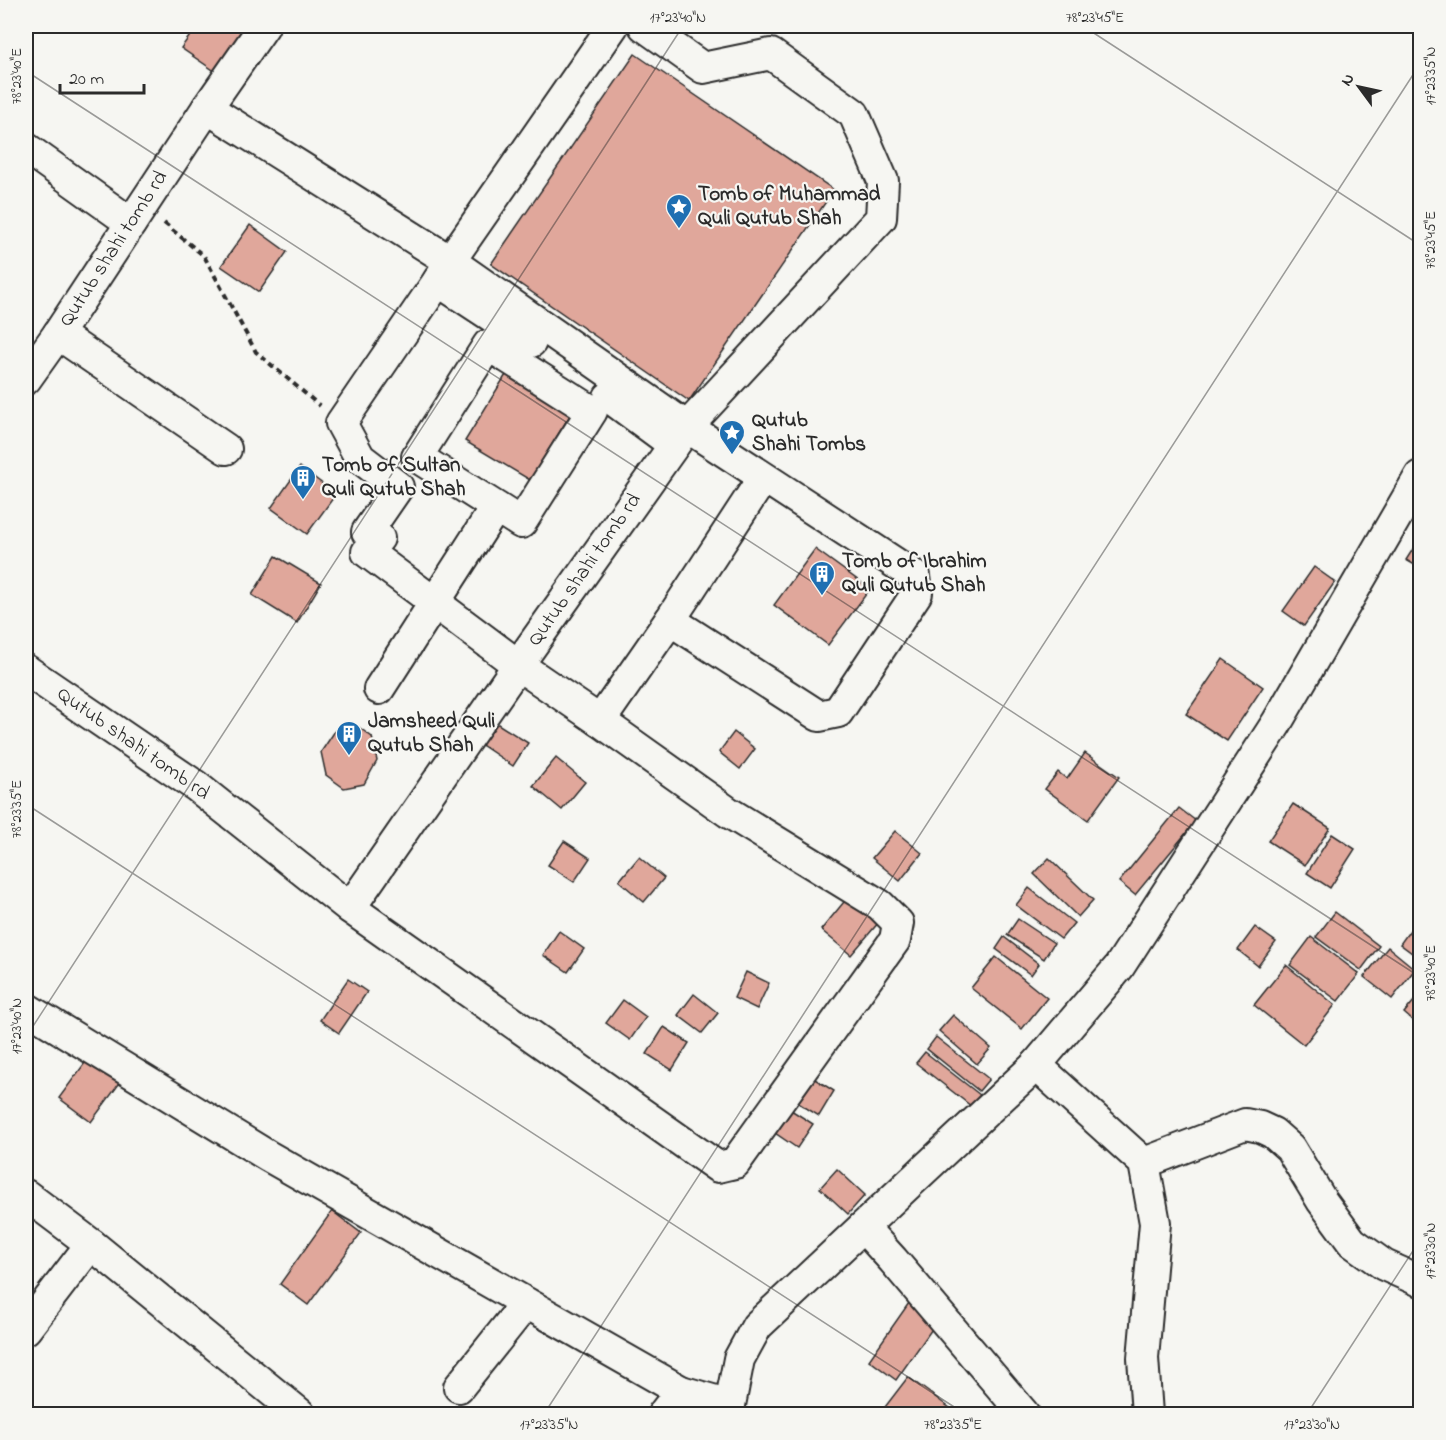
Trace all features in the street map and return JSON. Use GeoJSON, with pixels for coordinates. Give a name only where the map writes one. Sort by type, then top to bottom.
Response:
{"type":"FeatureCollection","features":[{"type":"Feature","properties":{"kind":"street","name":"Qutub shahi tomb rd"},"geometry":{"type":"LineString","coordinates":[[226,449],[58,334],[264,26]]}},
{"type":"Feature","properties":{"kind":"street"},"geometry":{"type":"LineString","coordinates":[[350,908],[718,1167],[735,1163],[895,940],[898,923],[880,905],[728,812],[518,665],[367,552],[379,538],[367,532],[398,487],[360,458],[340,423],[613,26]]}},
{"type":"Feature","properties":{"kind":"street","name":"Qutub shahi tomb rd"},"geometry":{"type":"LineString","coordinates":[[26,670],[196,786],[350,908],[680,436],[881,218],[882,181],[854,114],[771,54],[703,68],[644,26]]}},
{"type":"Feature","properties":{"kind":"street"},"geometry":{"type":"LineString","coordinates":[[207,108],[680,436]]}},
{"type":"Feature","properties":{"kind":"street"},"geometry":{"type":"LineString","coordinates":[[26,148],[137,214]]}},
{"type":"Feature","properties":{"kind":"street"},"geometry":{"type":"LineString","coordinates":[[444,271],[557,374],[592,411],[521,523],[417,457],[488,345],[557,374],[763,478],[915,576],[917,592],[838,712],[819,716],[670,620]]}},
{"type":"Feature","properties":{"kind":"street"},"geometry":{"type":"LineString","coordinates":[[26,379],[58,334]]}},
{"type":"Feature","properties":{"kind":"street"},"geometry":{"type":"LineString","coordinates":[[26,1008],[268,1156],[681,1391],[730,1410],[739,1359],[757,1326],[1036,1065],[1119,967],[1276,724],[1420,476]]}},
{"type":"Feature","properties":{"kind":"street"},"geometry":{"type":"LineString","coordinates":[[600,721],[670,620],[763,478]]}},
{"type":"Feature","properties":{"kind":"street"},"geometry":{"type":"LineString","coordinates":[[379,689],[495,507]]}},
{"type":"Feature","properties":{"kind":"street"},"geometry":{"type":"LineString","coordinates":[[1036,1065],[1144,1163],[1155,1223],[1143,1358],[1147,1414]]}},
{"type":"Feature","properties":{"kind":"street"},"geometry":{"type":"LineString","coordinates":[[1144,1163],[1245,1125],[1260,1127],[1273,1133],[1290,1148],[1322,1201],[1352,1242],[1384,1265],[1420,1281]]}},
{"type":"Feature","properties":{"kind":"street"},"geometry":{"type":"LineString","coordinates":[[26,1195],[91,1244],[300,1414]]}},
{"type":"Feature","properties":{"kind":"street"},"geometry":{"type":"LineString","coordinates":[[863,1227],[1024,1414]]}},
{"type":"Feature","properties":{"kind":"street"},"geometry":{"type":"LineString","coordinates":[[26,1329],[91,1244]]}},
{"type":"Feature","properties":{"kind":"street"},"geometry":{"type":"LineString","coordinates":[[459,1388],[526,1303]]}},
{"type":"Feature","properties":{"kind":"street"},"geometry":{"type":"LineString","coordinates":[[663,1414],[681,1391]]}},
{"type":"Feature","properties":{"kind":"path"},"geometry":{"type":"LineString","coordinates":[[137,214],[204,256],[256,352],[340,423]]}},
{"type":"Feature","properties":{"kind":"building"},"geometry":{"type":"Polygon","coordinates":[[[197,26],[253,26],[219,74],[181,48],[197,26]]]}},
{"type":"Feature","properties":{"kind":"building"},"geometry":{"type":"Polygon","coordinates":[[[635,54],[834,190],[689,401],[491,264],[635,54]]]}},
{"type":"Feature","properties":{"kind":"building"},"geometry":{"type":"Polygon","coordinates":[[[250,225],[287,252],[259,292],[221,266],[250,225]]]}},
{"type":"Feature","properties":{"kind":"building"},"geometry":{"type":"Polygon","coordinates":[[[507,373],[572,412],[530,480],[465,441],[507,373]]]}},
{"type":"Feature","properties":{"kind":"building","name":"Tomb of Sultan Quli Qutub Shah"},"geometry":{"type":"Polygon","coordinates":[[[300,467],[336,494],[307,534],[271,508],[300,467]]]}},
{"type":"Feature","properties":{"kind":"building"},"geometry":{"type":"Polygon","coordinates":[[[1420,538],[1420,568],[1406,560],[1420,538]]]}},
{"type":"Feature","properties":{"kind":"building","name":"Tomb of Ibrahim Quli Qutub Shah"},"geometry":{"type":"Polygon","coordinates":[[[815,549],[870,589],[828,645],[774,605],[815,549]]]}},
{"type":"Feature","properties":{"kind":"building"},"geometry":{"type":"Polygon","coordinates":[[[276,556],[321,583],[297,623],[252,595],[276,556]]]}},
{"type":"Feature","properties":{"kind":"building"},"geometry":{"type":"Polygon","coordinates":[[[1314,567],[1335,582],[1304,626],[1283,611],[1314,567]]]}},
{"type":"Feature","properties":{"kind":"building"},"geometry":{"type":"Polygon","coordinates":[[[1223,659],[1263,687],[1227,741],[1186,714],[1223,659]]]}},
{"type":"Feature","properties":{"kind":"building"},"geometry":{"type":"Polygon","coordinates":[[[490,719],[528,743],[513,766],[476,741],[490,719]]]}},
{"type":"Feature","properties":{"kind":"building","name":"Jamsheed Quli Qutub Shah"},"geometry":{"type":"Polygon","coordinates":[[[357,726],[372,737],[377,761],[364,784],[344,788],[326,775],[321,752],[335,731],[357,726]]]}},
{"type":"Feature","properties":{"kind":"building"},"geometry":{"type":"Polygon","coordinates":[[[734,732],[755,749],[740,769],[719,752],[734,732]]]}},
{"type":"Feature","properties":{"kind":"building"},"geometry":{"type":"Polygon","coordinates":[[[1085,753],[1119,777],[1088,820],[1045,789],[1058,772],[1067,779],[1085,753]]]}},
{"type":"Feature","properties":{"kind":"building"},"geometry":{"type":"Polygon","coordinates":[[[556,758],[585,782],[562,810],[533,786],[556,758]]]}},
{"type":"Feature","properties":{"kind":"building"},"geometry":{"type":"Polygon","coordinates":[[[1293,804],[1330,828],[1305,865],[1268,841],[1293,804]]]}},
{"type":"Feature","properties":{"kind":"building"},"geometry":{"type":"Polygon","coordinates":[[[1179,808],[1196,821],[1135,895],[1119,882],[1179,808]]]}},
{"type":"Feature","properties":{"kind":"building"},"geometry":{"type":"Polygon","coordinates":[[[895,831],[922,853],[900,881],[872,858],[895,831]]]}},
{"type":"Feature","properties":{"kind":"building"},"geometry":{"type":"Polygon","coordinates":[[[1332,834],[1355,849],[1330,888],[1307,873],[1332,834]]]}},
{"type":"Feature","properties":{"kind":"building"},"geometry":{"type":"Polygon","coordinates":[[[564,841],[590,858],[574,882],[548,865],[564,841]]]}},
{"type":"Feature","properties":{"kind":"building"},"geometry":{"type":"Polygon","coordinates":[[[639,857],[664,878],[644,902],[619,881],[639,857]]]}},
{"type":"Feature","properties":{"kind":"building"},"geometry":{"type":"Polygon","coordinates":[[[1049,858],[1093,900],[1078,917],[1034,874],[1049,858]]]}},
{"type":"Feature","properties":{"kind":"building"},"geometry":{"type":"Polygon","coordinates":[[[1029,888],[1074,923],[1061,939],[1016,905],[1029,888]]]}},
{"type":"Feature","properties":{"kind":"building"},"geometry":{"type":"Polygon","coordinates":[[[848,897],[879,922],[851,955],[821,930],[848,897]]]}},
{"type":"Feature","properties":{"kind":"building"},"geometry":{"type":"Polygon","coordinates":[[[1335,912],[1379,946],[1361,970],[1316,937],[1335,912]]]}},
{"type":"Feature","properties":{"kind":"building"},"geometry":{"type":"Polygon","coordinates":[[[1018,919],[1054,943],[1044,959],[1007,935],[1018,919]]]}},
{"type":"Feature","properties":{"kind":"building"},"geometry":{"type":"Polygon","coordinates":[[[1255,927],[1276,942],[1258,966],[1238,950],[1255,927]]]}},
{"type":"Feature","properties":{"kind":"building"},"geometry":{"type":"Polygon","coordinates":[[[1410,930],[1420,938],[1420,959],[1400,944],[1410,930]]]}},
{"type":"Feature","properties":{"kind":"building"},"geometry":{"type":"Polygon","coordinates":[[[559,931],[584,949],[568,972],[543,955],[559,931]]]}},
{"type":"Feature","properties":{"kind":"building"},"geometry":{"type":"Polygon","coordinates":[[[1004,937],[1039,964],[1031,975],[996,949],[1004,937]]]}},
{"type":"Feature","properties":{"kind":"building"},"geometry":{"type":"Polygon","coordinates":[[[1311,937],[1359,974],[1338,1001],[1290,965],[1311,937]]]}},
{"type":"Feature","properties":{"kind":"building"},"geometry":{"type":"Polygon","coordinates":[[[1388,947],[1415,969],[1392,999],[1364,977],[1388,947]]]}},
{"type":"Feature","properties":{"kind":"building"},"geometry":{"type":"Polygon","coordinates":[[[996,957],[1047,998],[1022,1029],[971,988],[996,957]]]}},
{"type":"Feature","properties":{"kind":"building"},"geometry":{"type":"Polygon","coordinates":[[[1286,965],[1335,1005],[1304,1045],[1254,1005],[1286,965]]]}},
{"type":"Feature","properties":{"kind":"building"},"geometry":{"type":"Polygon","coordinates":[[[746,972],[769,983],[757,1009],[734,998],[746,972]]]}},
{"type":"Feature","properties":{"kind":"building"},"geometry":{"type":"Polygon","coordinates":[[[348,979],[367,992],[339,1033],[320,1020],[348,979]]]}},
{"type":"Feature","properties":{"kind":"building"},"geometry":{"type":"Polygon","coordinates":[[[694,994],[718,1013],[702,1033],[678,1015],[694,994]]]}},
{"type":"Feature","properties":{"kind":"building"},"geometry":{"type":"Polygon","coordinates":[[[1420,994],[1420,1027],[1404,1013],[1420,994]]]}},
{"type":"Feature","properties":{"kind":"building"},"geometry":{"type":"Polygon","coordinates":[[[623,1000],[646,1017],[630,1040],[606,1023],[623,1000]]]}},
{"type":"Feature","properties":{"kind":"building"},"geometry":{"type":"Polygon","coordinates":[[[953,1015],[991,1048],[977,1064],[939,1031],[953,1015]]]}},
{"type":"Feature","properties":{"kind":"building"},"geometry":{"type":"Polygon","coordinates":[[[664,1027],[689,1043],[672,1070],[647,1054],[664,1027]]]}},
{"type":"Feature","properties":{"kind":"building"},"geometry":{"type":"Polygon","coordinates":[[[936,1037],[989,1079],[979,1091],[927,1049],[936,1037]]]}},
{"type":"Feature","properties":{"kind":"building"},"geometry":{"type":"Polygon","coordinates":[[[925,1052],[980,1095],[971,1106],[916,1063],[925,1052]]]}},
{"type":"Feature","properties":{"kind":"building"},"geometry":{"type":"Polygon","coordinates":[[[90,1056],[122,1080],[91,1122],[59,1098],[90,1056]]]}},
{"type":"Feature","properties":{"kind":"building"},"geometry":{"type":"Polygon","coordinates":[[[810,1076],[834,1091],[819,1116],[795,1101],[810,1076]]]}},
{"type":"Feature","properties":{"kind":"building"},"geometry":{"type":"Polygon","coordinates":[[[791,1110],[813,1124],[797,1148],[775,1133],[791,1110]]]}},
{"type":"Feature","properties":{"kind":"building"},"geometry":{"type":"Polygon","coordinates":[[[837,1169],[865,1195],[848,1214],[820,1188],[837,1169]]]}},
{"type":"Feature","properties":{"kind":"building"},"geometry":{"type":"Polygon","coordinates":[[[332,1211],[361,1233],[308,1305],[280,1284],[332,1211]]]}},
{"type":"Feature","properties":{"kind":"building"},"geometry":{"type":"Polygon","coordinates":[[[911,1300],[939,1319],[896,1380],[869,1360],[911,1300]]]}},
{"type":"Feature","properties":{"kind":"building"},"geometry":{"type":"Polygon","coordinates":[[[908,1377],[958,1414],[895,1414],[885,1407],[908,1377]]]}},
{"type":"Feature","properties":{"kind":"place","name":"Tomb of Muhammad Quli Qutub Shah"},"geometry":{"type":"Point","coordinates":[679,230]}},
{"type":"Feature","properties":{"kind":"place","name":"Qutub Shahi Tombs"},"geometry":{"type":"Point","coordinates":[732,456]}},
{"type":"Feature","properties":{"kind":"place","name":"Tomb of Sultan Quli Qutub Shah"},"geometry":{"type":"Point","coordinates":[303,501]}},
{"type":"Feature","properties":{"kind":"place","name":"Tomb of Ibrahim Quli Qutub Shah"},"geometry":{"type":"Point","coordinates":[822,597]}},
{"type":"Feature","properties":{"kind":"place","name":"Jamsheed Quli Qutub Shah"},"geometry":{"type":"Point","coordinates":[349,757]}}]}
